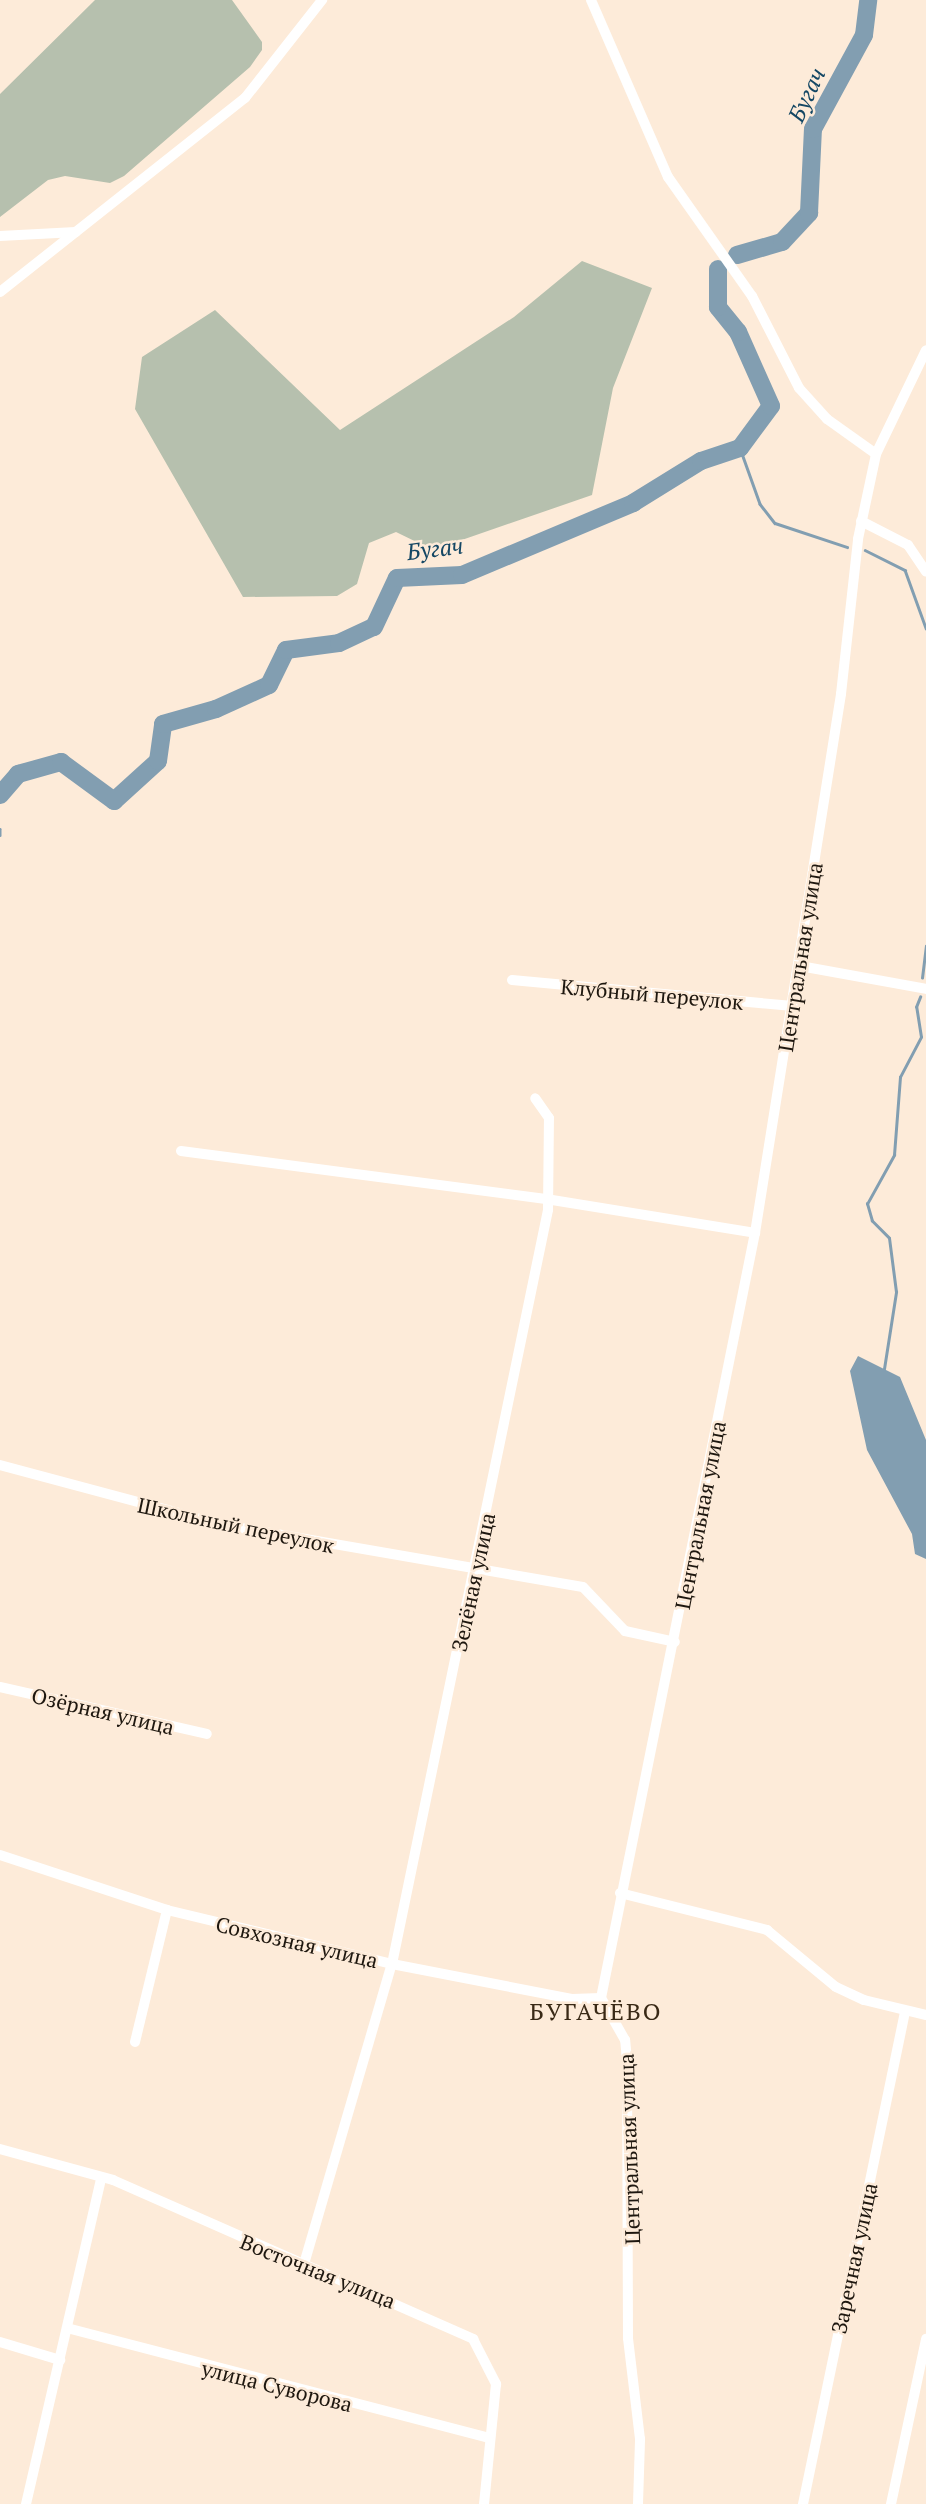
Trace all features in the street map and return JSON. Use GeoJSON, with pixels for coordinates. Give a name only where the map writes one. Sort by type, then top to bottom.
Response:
{"type":"FeatureCollection","features":[{"type":"Feature","properties":{"kind":"street"},"geometry":{"type":"LineString","coordinates":[[0,292],[245,98],[322,0]]}},
{"type":"Feature","properties":{"kind":"street"},"geometry":{"type":"LineString","coordinates":[[591,0],[668,177],[752,296],[799,388],[827,419],[876,454]]}},
{"type":"Feature","properties":{"kind":"street"},"geometry":{"type":"LineString","coordinates":[[0,236],[78,232]]}},
{"type":"Feature","properties":{"kind":"street","name":"Центральная улица"},"geometry":{"type":"LineString","coordinates":[[638,2504],[640,2439],[628,2338],[628,2061],[625,2040],[601,1998],[755,1233],[800,966],[861,521],[876,454],[926,350]]}},
{"type":"Feature","properties":{"kind":"street"},"geometry":{"type":"LineString","coordinates":[[861,521],[908,545],[926,572]]}},
{"type":"Feature","properties":{"kind":"street"},"geometry":{"type":"LineString","coordinates":[[800,966],[926,989]]}},
{"type":"Feature","properties":{"kind":"street","name":"Клубный переулок"},"geometry":{"type":"LineString","coordinates":[[512,981],[793,1006]]}},
{"type":"Feature","properties":{"kind":"street","name":"Зелёная улица"},"geometry":{"type":"LineString","coordinates":[[304,2264],[392,1964],[476,1570],[546,1199],[549,1118],[535,1098]]}},
{"type":"Feature","properties":{"kind":"street"},"geometry":{"type":"LineString","coordinates":[[181,1151],[546,1199],[755,1233]]}},
{"type":"Feature","properties":{"kind":"street","name":"Школьный переулок"},"geometry":{"type":"LineString","coordinates":[[0,1465],[223,1525],[583,1587],[625,1631],[674,1643]]}},
{"type":"Feature","properties":{"kind":"street","name":"Озёрная улица"},"geometry":{"type":"LineString","coordinates":[[0,1687],[207,1734]]}},
{"type":"Feature","properties":{"kind":"street","name":"Совхозная улица"},"geometry":{"type":"LineString","coordinates":[[0,1855],[167,1910],[392,1964],[572,1999],[601,1998]]}},
{"type":"Feature","properties":{"kind":"street"},"geometry":{"type":"LineString","coordinates":[[620,1893],[768,1930],[836,1987],[905,2012],[926,2015]]}},
{"type":"Feature","properties":{"kind":"street"},"geometry":{"type":"LineString","coordinates":[[135,2042],[167,1910]]}},
{"type":"Feature","properties":{"kind":"street","name":"Заречная улица"},"geometry":{"type":"LineString","coordinates":[[803,2504],[905,2012]]}},
{"type":"Feature","properties":{"kind":"street","name":"Восточная улица"},"geometry":{"type":"LineString","coordinates":[[0,2149],[101,2178],[473,2339],[495,2375],[484,2504]]}},
{"type":"Feature","properties":{"kind":"street"},"geometry":{"type":"LineString","coordinates":[[26,2504],[101,2178]]}},
{"type":"Feature","properties":{"kind":"street","name":"улица Суворова"},"geometry":{"type":"LineString","coordinates":[[67,2328],[489,2438]]}},
{"type":"Feature","properties":{"kind":"street"},"geometry":{"type":"LineString","coordinates":[[891,2504],[926,2339]]}},
{"type":"Feature","properties":{"kind":"street"},"geometry":{"type":"LineString","coordinates":[[0,2342],[60,2360]]}},
{"type":"Feature","properties":{"kind":"green space"},"geometry":{"type":"Polygon","coordinates":[[[95,0],[232,0],[262,42],[262,50],[250,67],[124,176],[110,183],[65,176],[48,180],[0,217],[0,94],[95,0]]]}},
{"type":"Feature","properties":{"kind":"green space"},"geometry":{"type":"Polygon","coordinates":[[[582,261],[652,288],[613,388],[592,495],[433,550],[396,532],[369,543],[357,584],[337,596],[243,597],[135,409],[142,357],[215,310],[340,430],[514,317],[582,261]]]}},
{"type":"Feature","properties":{"kind":"water"},"geometry":{"type":"Polygon","coordinates":[[[858,1356],[900,1377],[926,1440],[926,1559],[915,1554],[912,1534],[867,1450],[850,1371],[858,1356]]]}},
{"type":"Feature","properties":{"kind":"waterway","name":"Бугач"},"geometry":{"type":"LineString","coordinates":[[737,255],[782,242],[809,213],[813,129],[864,35],[868,0]]}},
{"type":"Feature","properties":{"kind":"waterway","name":"Бугач"},"geometry":{"type":"LineString","coordinates":[[0,795],[18,774],[61,762],[114,801],[158,761],[163,724],[216,709],[269,685],[286,650],[339,643],[374,627],[397,578],[462,575],[633,503],[701,461],[740,448],[771,406],[738,332],[718,307],[718,269]]}},
{"type":"Feature","properties":{"kind":"waterway"},"geometry":{"type":"LineString","coordinates":[[740,448],[760,504],[775,523],[847,547]]}},
{"type":"Feature","properties":{"kind":"waterway"},"geometry":{"type":"LineString","coordinates":[[865,550],[905,570],[926,628]]}},
{"type":"Feature","properties":{"kind":"waterway"},"geometry":{"type":"LineString","coordinates":[[0,829],[0,835]]}},
{"type":"Feature","properties":{"kind":"waterway"},"geometry":{"type":"LineString","coordinates":[[922,978],[926,946]]}},
{"type":"Feature","properties":{"kind":"waterway"},"geometry":{"type":"LineString","coordinates":[[884,1369],[896,1292],[889,1238],[872,1221],[867,1204],[894,1155],[900,1077],[921,1037],[916,1007],[920,997]]}},
{"type":"Feature","properties":{"kind":"district","name":"БУГАЧЁВО"},"geometry":{"type":"Point","coordinates":[596,2012]}}]}
